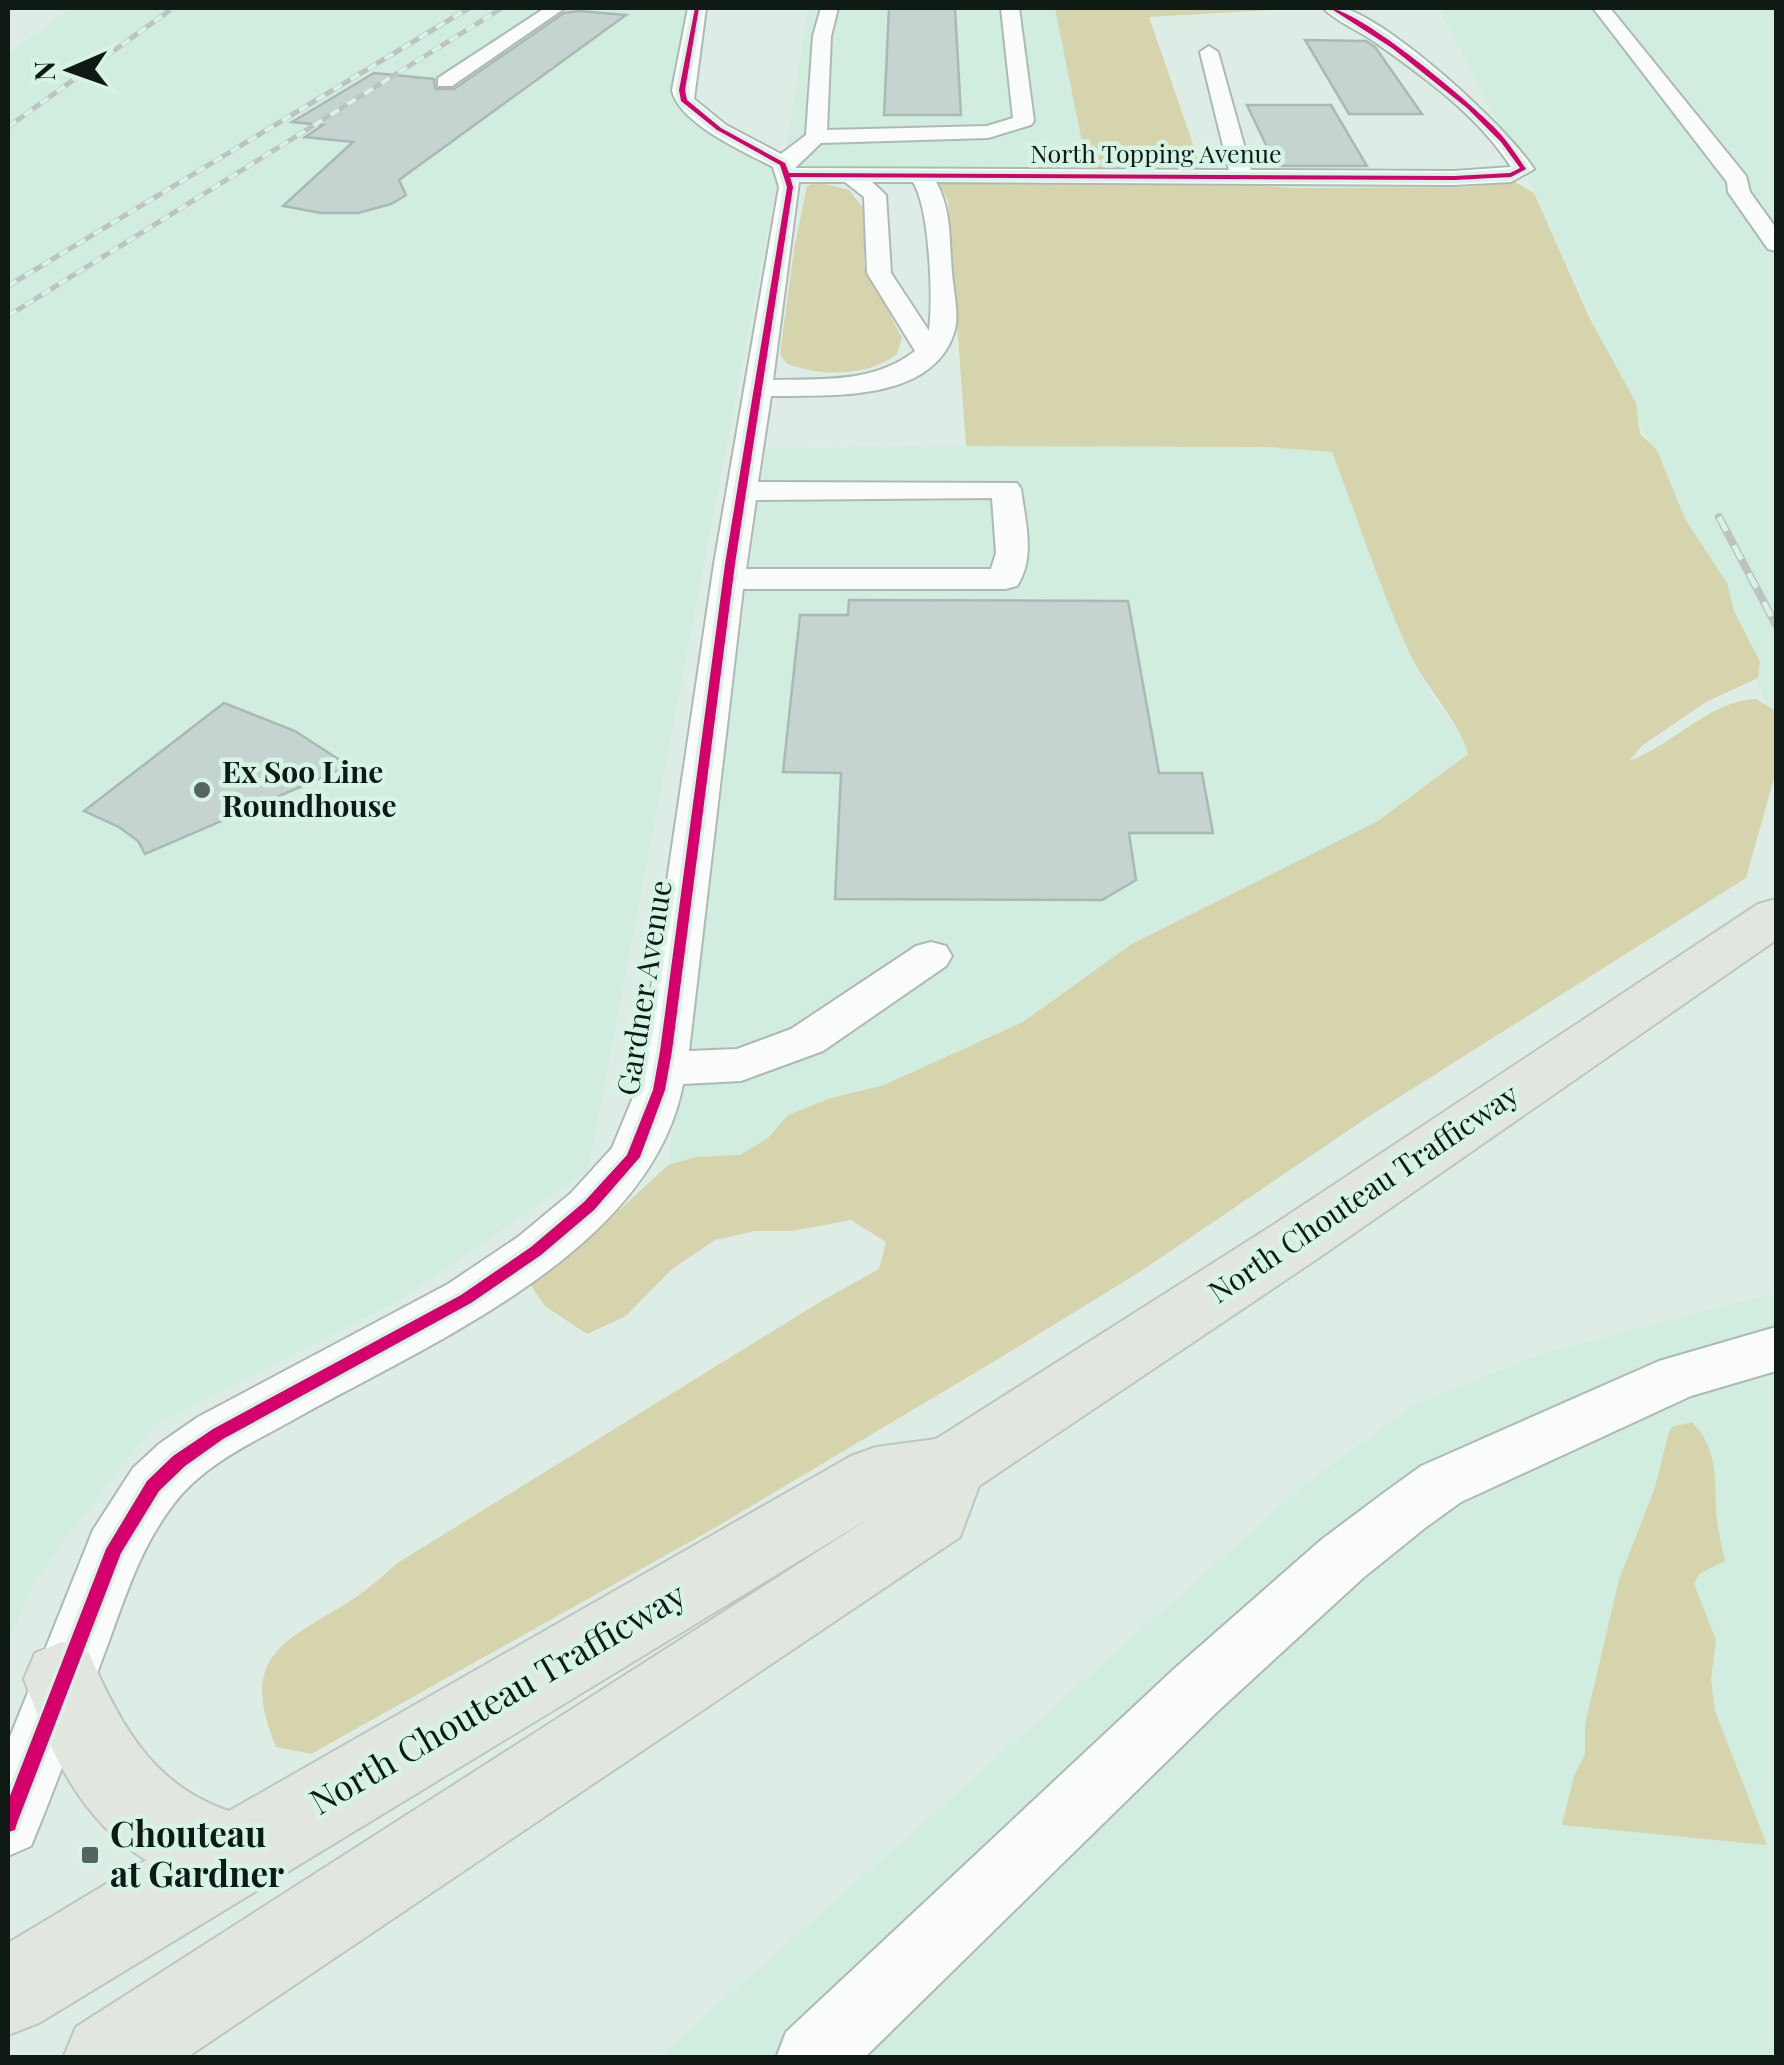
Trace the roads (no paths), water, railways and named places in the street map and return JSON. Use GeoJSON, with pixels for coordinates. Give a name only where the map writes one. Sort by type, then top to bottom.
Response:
{"type":"FeatureCollection","features":[{"type":"Feature","properties":{"kind":"main road","name":"North Chouteau Trafficway"},"geometry":{"type":"LineString","coordinates":[[8,1992],[234,1854],[876,1478],[949,1468],[1294,1242],[1776,916]]}},
{"type":"Feature","properties":{"kind":"main road"},"geometry":{"type":"LineString","coordinates":[[107,2058],[936,1515],[949,1468]]}},
{"type":"Feature","properties":{"kind":"main road"},"geometry":{"type":"LineString","coordinates":[[62,1679],[83,1732],[109,1777],[146,1813],[176,1832],[234,1854]]}},
{"type":"Feature","properties":{"kind":"street"},"geometry":{"type":"LineString","coordinates":[[445,82],[556,8]]}},
{"type":"Feature","properties":{"kind":"street"},"geometry":{"type":"LineString","coordinates":[[697,8],[682,90],[684,101],[719,129],[786,170],[816,137],[822,36],[829,8]]}},
{"type":"Feature","properties":{"kind":"street"},"geometry":{"type":"LineString","coordinates":[[816,137],[988,132],[1024,122],[1010,8]]}},
{"type":"Feature","properties":{"kind":"street","name":"North Topping Avenue"},"geometry":{"type":"LineString","coordinates":[[786,170],[850,176],[1454,178],[1511,175],[1522,169],[1507,141],[1489,121],[1387,38],[1332,8]]}},
{"type":"Feature","properties":{"kind":"street"},"geometry":{"type":"LineString","coordinates":[[1601,8],[1738,182],[1739,192],[1773,236]]}},
{"type":"Feature","properties":{"kind":"street"},"geometry":{"type":"LineString","coordinates":[[1209,52],[1242,178]]}},
{"type":"Feature","properties":{"kind":"street","name":"Gardner Avenue"},"geometry":{"type":"LineString","coordinates":[[8,1823],[114,1548],[153,1486],[179,1461],[218,1434],[466,1299],[536,1251],[614,1183],[648,1125],[663,1068],[740,491],[786,218],[786,170]]}},
{"type":"Feature","properties":{"kind":"street"},"geometry":{"type":"LineString","coordinates":[[850,176],[875,195],[879,272],[928,350]]}},
{"type":"Feature","properties":{"kind":"street"},"geometry":{"type":"LineString","coordinates":[[757,388],[878,380],[915,366],[942,332],[936,202],[920,176]]}},
{"type":"Feature","properties":{"kind":"street"},"geometry":{"type":"LineString","coordinates":[[728,579],[1004,579],[1012,553],[1006,489],[740,491]]}},
{"type":"Feature","properties":{"kind":"street"},"geometry":{"type":"LineString","coordinates":[[663,1068],[741,1065],[807,1040],[931,956]]}},
{"type":"Feature","properties":{"kind":"street"},"geometry":{"type":"LineString","coordinates":[[812,2058],[1196,1690],[1342,1559],[1405,1510],[1441,1484],[1678,1377],[1776,1349]]}},
{"type":"Feature","properties":{"kind":"railway"},"geometry":{"type":"LineString","coordinates":[[8,127],[173,8]]}},
{"type":"Feature","properties":{"kind":"railway"},"geometry":{"type":"LineString","coordinates":[[8,286],[469,8]]}},
{"type":"Feature","properties":{"kind":"railway"},"geometry":{"type":"LineString","coordinates":[[8,316],[502,8]]}},
{"type":"Feature","properties":{"kind":"railway"},"geometry":{"type":"LineString","coordinates":[[1719,517],[1776,625]]}},
{"type":"Feature","properties":{"kind":"place","name":"Ex Soo Line Roundhouse"},"geometry":{"type":"Point","coordinates":[202,790]}},
{"type":"Feature","properties":{"kind":"place","name":"Chouteau at Gardner"},"geometry":{"type":"Point","coordinates":[90,1855]}}]}
